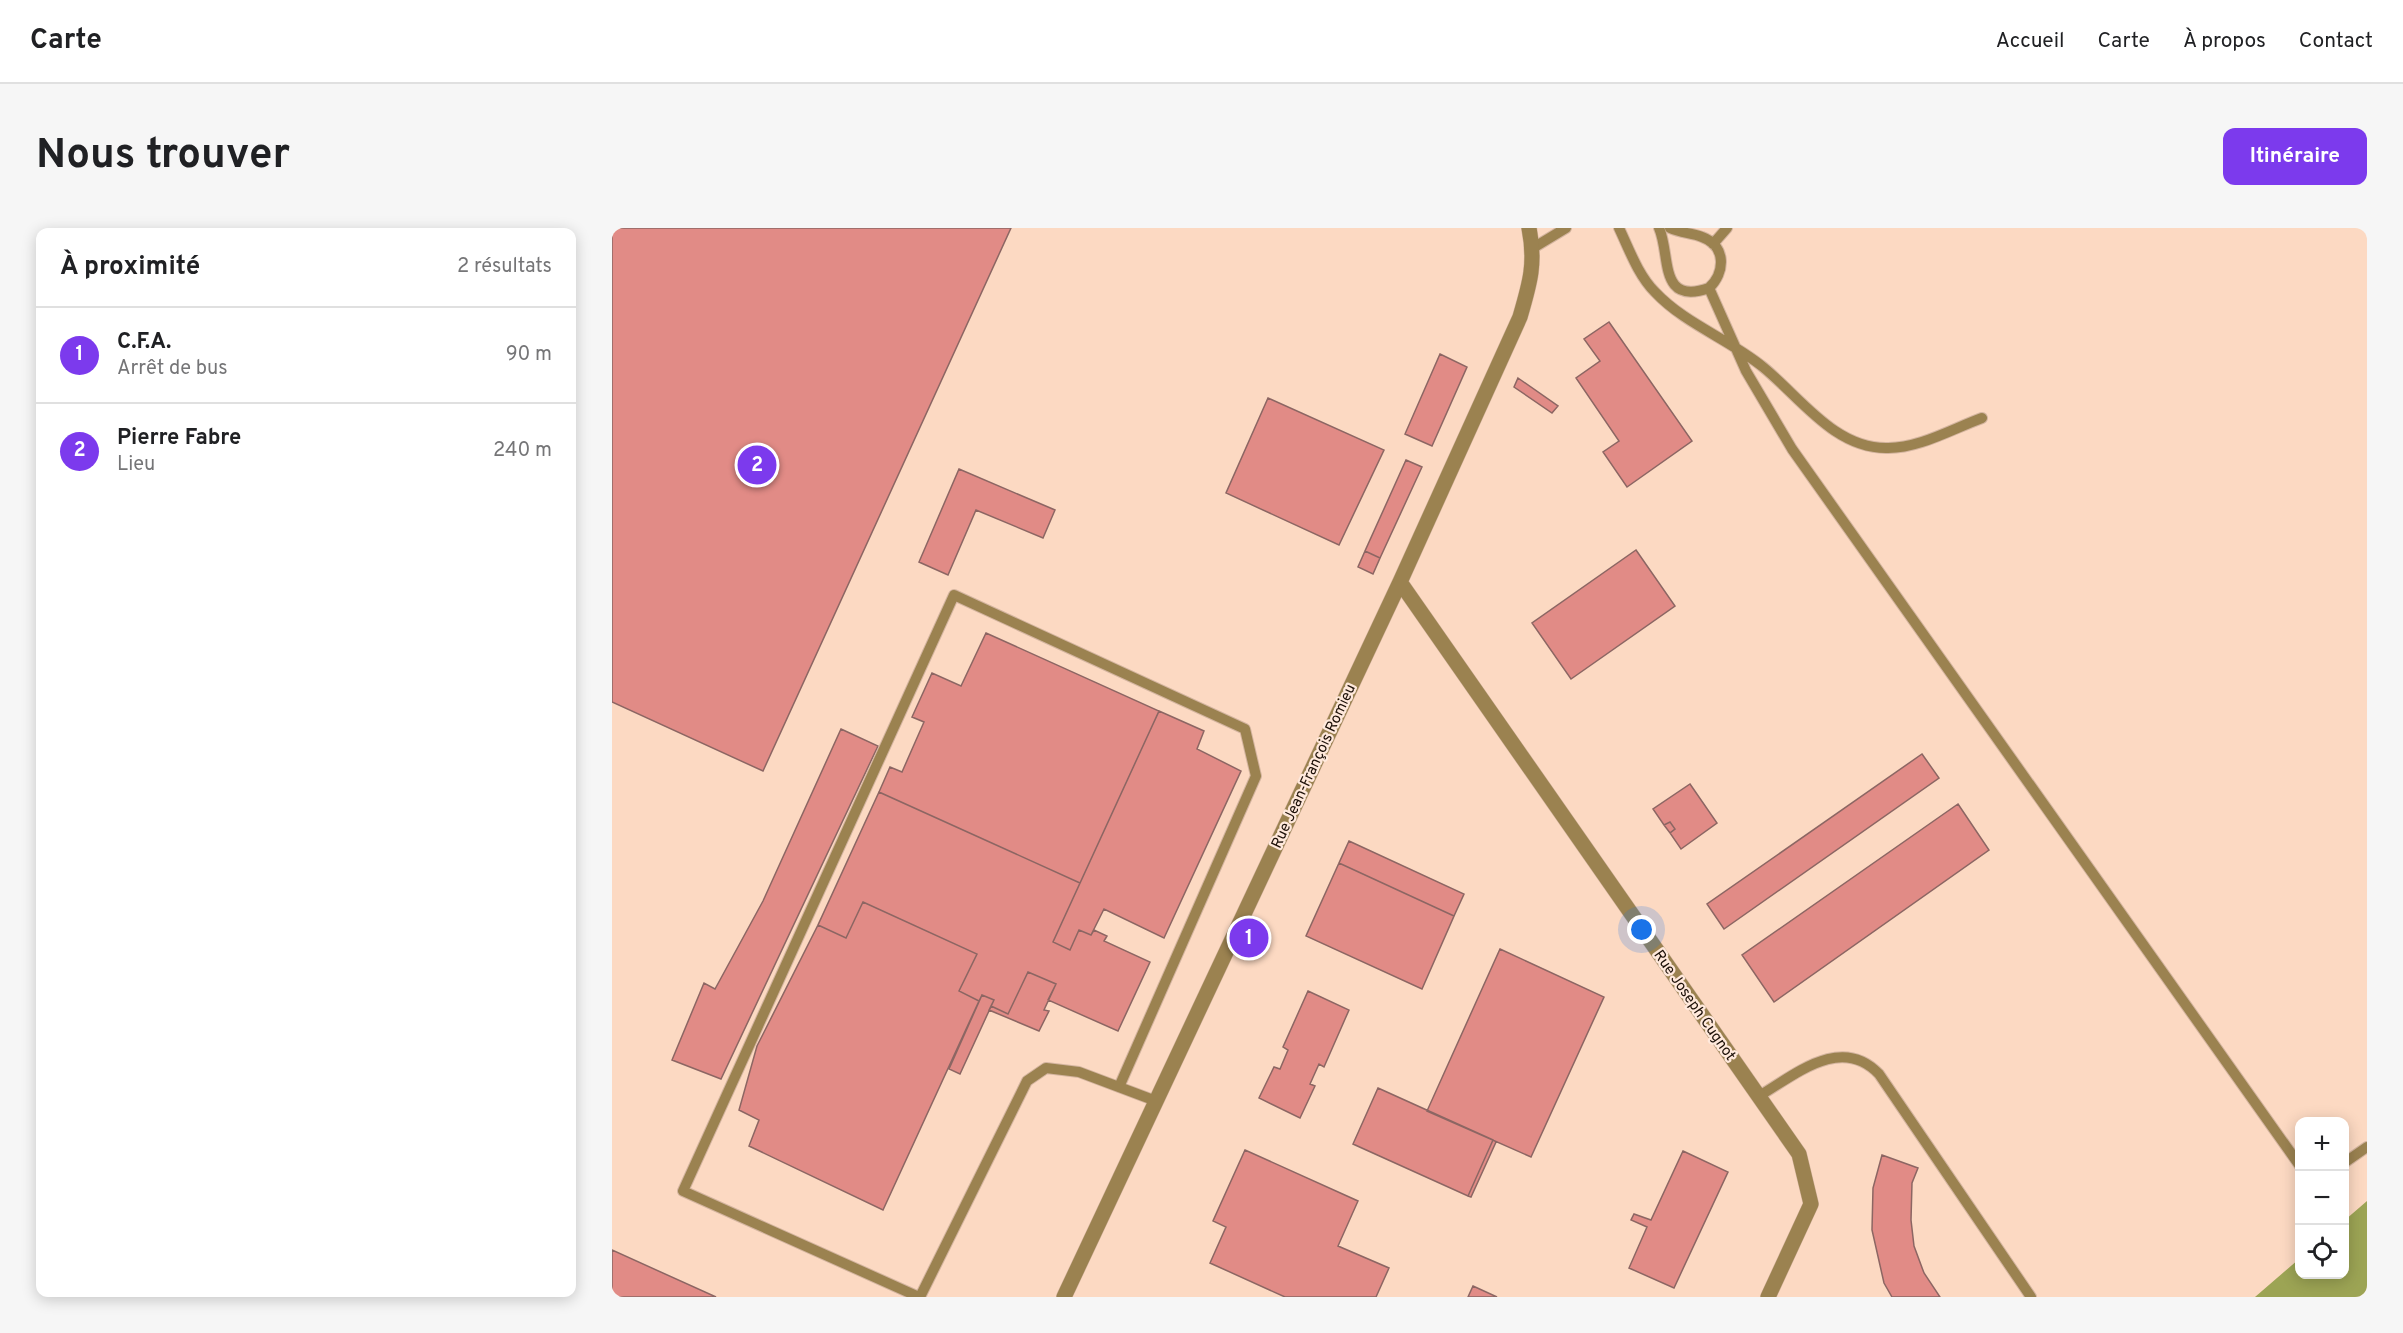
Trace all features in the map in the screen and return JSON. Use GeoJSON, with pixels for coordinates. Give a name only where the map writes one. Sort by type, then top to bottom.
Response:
{"type":"FeatureCollection","features":[{"type":"Feature","properties":{"kind":"street","name":"Rue Jean-François Romieu"},"geometry":{"type":"LineString","coordinates":[[1064,1297],[1400,582],[1520,316],[1533,272],[1533,248],[1529,228]]}},
{"type":"Feature","properties":{"kind":"street","name":"Rue Joseph Cugnot"},"geometry":{"type":"LineString","coordinates":[[1400,582],[1799,1154],[1811,1203],[1768,1297]]}},
{"type":"Feature","properties":{"kind":"lane"},"geometry":{"type":"LineString","coordinates":[[1533,248],[1566,228]]}},
{"type":"Feature","properties":{"kind":"lane"},"geometry":{"type":"LineString","coordinates":[[1619,228],[1654,292],[1684,316],[1764,367],[1832,428],[1857,443],[1886,448],[1911,445],[1982,418]]}},
{"type":"Feature","properties":{"kind":"lane"},"geometry":{"type":"LineString","coordinates":[[1659,228],[1670,279],[1677,287],[1687,292],[1709,288],[1717,280],[1721,270],[1722,259],[1713,244],[1700,236],[1689,236],[1670,228]]}},
{"type":"Feature","properties":{"kind":"lane"},"geometry":{"type":"LineString","coordinates":[[1713,244],[1726,228]]}},
{"type":"Feature","properties":{"kind":"lane"},"geometry":{"type":"LineString","coordinates":[[1709,288],[1736,348],[1792,449],[2295,1159]]}},
{"type":"Feature","properties":{"kind":"lane"},"geometry":{"type":"LineString","coordinates":[[1119,1087],[1256,776],[1245,729],[954,595],[683,1191],[919,1297],[1027,1082],[1046,1068],[1080,1072],[1119,1087],[1156,1101]]}},
{"type":"Feature","properties":{"kind":"lane"},"geometry":{"type":"LineString","coordinates":[[1759,1096],[1812,1064],[1831,1058],[1850,1057],[1867,1061],[1879,1074],[2031,1297]]}},
{"type":"Feature","properties":{"kind":"lane"},"geometry":{"type":"LineString","coordinates":[[2349,1160],[2367,1147]]}},
{"type":"Feature","properties":{"kind":"green space"},"geometry":{"type":"Polygon","coordinates":[[[2367,1201],[2367,1297],[2255,1297],[2295,1262],[2295,1279],[2349,1279],[2349,1217],[2367,1201]]]}},
{"type":"Feature","properties":{"kind":"building"},"geometry":{"type":"Polygon","coordinates":[[[612,228],[1011,228],[763,771],[612,702],[612,228]]]}},
{"type":"Feature","properties":{"kind":"building"},"geometry":{"type":"Polygon","coordinates":[[[1609,322],[1692,441],[1627,487],[1603,452],[1619,441],[1576,378],[1600,361],[1584,339],[1609,322]]]}},
{"type":"Feature","properties":{"kind":"building"},"geometry":{"type":"Polygon","coordinates":[[[1440,354],[1467,367],[1432,446],[1405,434],[1440,354]]]}},
{"type":"Feature","properties":{"kind":"building"},"geometry":{"type":"Polygon","coordinates":[[[1518,378],[1558,406],[1552,413],[1514,387],[1518,378]]]}},
{"type":"Feature","properties":{"kind":"building"},"geometry":{"type":"Polygon","coordinates":[[[1268,398],[1384,450],[1339,545],[1226,493],[1268,398]]]}},
{"type":"Feature","properties":{"kind":"building"},"geometry":{"type":"Polygon","coordinates":[[[1406,460],[1422,467],[1380,558],[1365,551],[1406,460]]]}},
{"type":"Feature","properties":{"kind":"building"},"geometry":{"type":"Polygon","coordinates":[[[959,469],[1055,510],[1043,538],[976,510],[948,575],[919,562],[959,469]]]}},
{"type":"Feature","properties":{"kind":"building"},"geometry":{"type":"Polygon","coordinates":[[[1636,550],[1675,606],[1571,679],[1532,623],[1636,550]]]}},
{"type":"Feature","properties":{"kind":"building"},"geometry":{"type":"Polygon","coordinates":[[[1365,551],[1380,558],[1373,574],[1358,567],[1365,551]]]}},
{"type":"Feature","properties":{"kind":"building"},"geometry":{"type":"Polygon","coordinates":[[[986,633],[1159,711],[1080,883],[879,792],[890,767],[902,772],[924,722],[912,717],[932,673],[961,686],[986,633]]]}},
{"type":"Feature","properties":{"kind":"building"},"geometry":{"type":"Polygon","coordinates":[[[1159,711],[1204,731],[1197,749],[1241,771],[1164,938],[1104,909],[1091,935],[1079,930],[1070,950],[1053,942],[1159,711]]]}},
{"type":"Feature","properties":{"kind":"building"},"geometry":{"type":"Polygon","coordinates":[[[841,729],[878,746],[721,1079],[672,1060],[704,983],[715,989],[763,901],[841,729]]]}},
{"type":"Feature","properties":{"kind":"building"},"geometry":{"type":"Polygon","coordinates":[[[1922,754],[1939,778],[1724,929],[1707,904],[1922,754]]]}},
{"type":"Feature","properties":{"kind":"building"},"geometry":{"type":"Polygon","coordinates":[[[1690,784],[1717,823],[1681,849],[1670,833],[1675,829],[1670,822],[1664,825],[1653,809],[1690,784]]]}},
{"type":"Feature","properties":{"kind":"building"},"geometry":{"type":"Polygon","coordinates":[[[879,792],[1080,883],[1053,942],[1070,950],[1079,930],[1091,935],[1094,930],[1107,936],[1104,941],[1150,962],[1118,1031],[1048,1000],[1056,984],[1028,972],[1008,1014],[991,1006],[994,1000],[982,995],[979,1001],[959,991],[977,954],[863,902],[846,938],[818,925],[879,792]]]}},
{"type":"Feature","properties":{"kind":"building"},"geometry":{"type":"Polygon","coordinates":[[[1958,804],[1989,850],[1774,1002],[1742,955],[1958,804]]]}},
{"type":"Feature","properties":{"kind":"building"},"geometry":{"type":"Polygon","coordinates":[[[1670,822],[1675,829],[1670,833],[1664,825],[1670,822]]]}},
{"type":"Feature","properties":{"kind":"building"},"geometry":{"type":"Polygon","coordinates":[[[1349,841],[1464,894],[1454,916],[1339,863],[1349,841]]]}},
{"type":"Feature","properties":{"kind":"building"},"geometry":{"type":"Polygon","coordinates":[[[1339,863],[1454,916],[1422,989],[1306,936],[1339,863]]]}},
{"type":"Feature","properties":{"kind":"building"},"geometry":{"type":"Polygon","coordinates":[[[863,902],[977,954],[959,991],[979,1001],[883,1210],[749,1146],[759,1120],[739,1110],[757,1046],[818,925],[846,938],[863,902]]]}},
{"type":"Feature","properties":{"kind":"building"},"geometry":{"type":"Polygon","coordinates":[[[1500,949],[1604,997],[1531,1157],[1427,1111],[1500,949]]]}},
{"type":"Feature","properties":{"kind":"building"},"geometry":{"type":"Polygon","coordinates":[[[1028,972],[1056,984],[1044,1010],[1049,1011],[1039,1031],[989,1010],[991,1006],[1008,1014],[1028,972]]]}},
{"type":"Feature","properties":{"kind":"building"},"geometry":{"type":"Polygon","coordinates":[[[1308,991],[1349,1010],[1324,1067],[1319,1064],[1310,1084],[1315,1086],[1300,1118],[1259,1098],[1274,1067],[1280,1069],[1288,1050],[1283,1047],[1308,991]]]}},
{"type":"Feature","properties":{"kind":"building"},"geometry":{"type":"Polygon","coordinates":[[[982,995],[994,1000],[960,1074],[949,1069],[982,995]]]}},
{"type":"Feature","properties":{"kind":"building"},"geometry":{"type":"Polygon","coordinates":[[[1378,1088],[1493,1140],[1468,1196],[1353,1144],[1378,1088]]]}},
{"type":"Feature","properties":{"kind":"building"},"geometry":{"type":"Polygon","coordinates":[[[1493,1140],[1496,1142],[1471,1197],[1468,1196],[1493,1140]]]}},
{"type":"Feature","properties":{"kind":"building"},"geometry":{"type":"Polygon","coordinates":[[[1245,1150],[1358,1201],[1338,1246],[1389,1268],[1376,1297],[1285,1297],[1210,1263],[1226,1227],[1213,1221],[1245,1150]]]}},
{"type":"Feature","properties":{"kind":"building"},"geometry":{"type":"Polygon","coordinates":[[[1683,1151],[1728,1172],[1674,1288],[1629,1268],[1647,1227],[1631,1220],[1634,1214],[1651,1220],[1683,1151]]]}},
{"type":"Feature","properties":{"kind":"building"},"geometry":{"type":"Polygon","coordinates":[[[1882,1155],[1918,1168],[1912,1183],[1911,1220],[1914,1246],[1924,1273],[1940,1297],[1892,1297],[1884,1283],[1872,1230],[1873,1188],[1882,1155]]]}},
{"type":"Feature","properties":{"kind":"building"},"geometry":{"type":"Polygon","coordinates":[[[612,1250],[716,1297],[612,1297],[612,1250]]]}},
{"type":"Feature","properties":{"kind":"building"},"geometry":{"type":"Polygon","coordinates":[[[1473,1286],[1497,1297],[1468,1297],[1473,1286]]]}},
{"type":"Feature","properties":{"kind":"place","name":"Pierre Fabre"},"geometry":{"type":"Point","coordinates":[757,465]}},
{"type":"Feature","properties":{"kind":"place","name":"C.F.A."},"geometry":{"type":"Point","coordinates":[1249,938]}}]}
